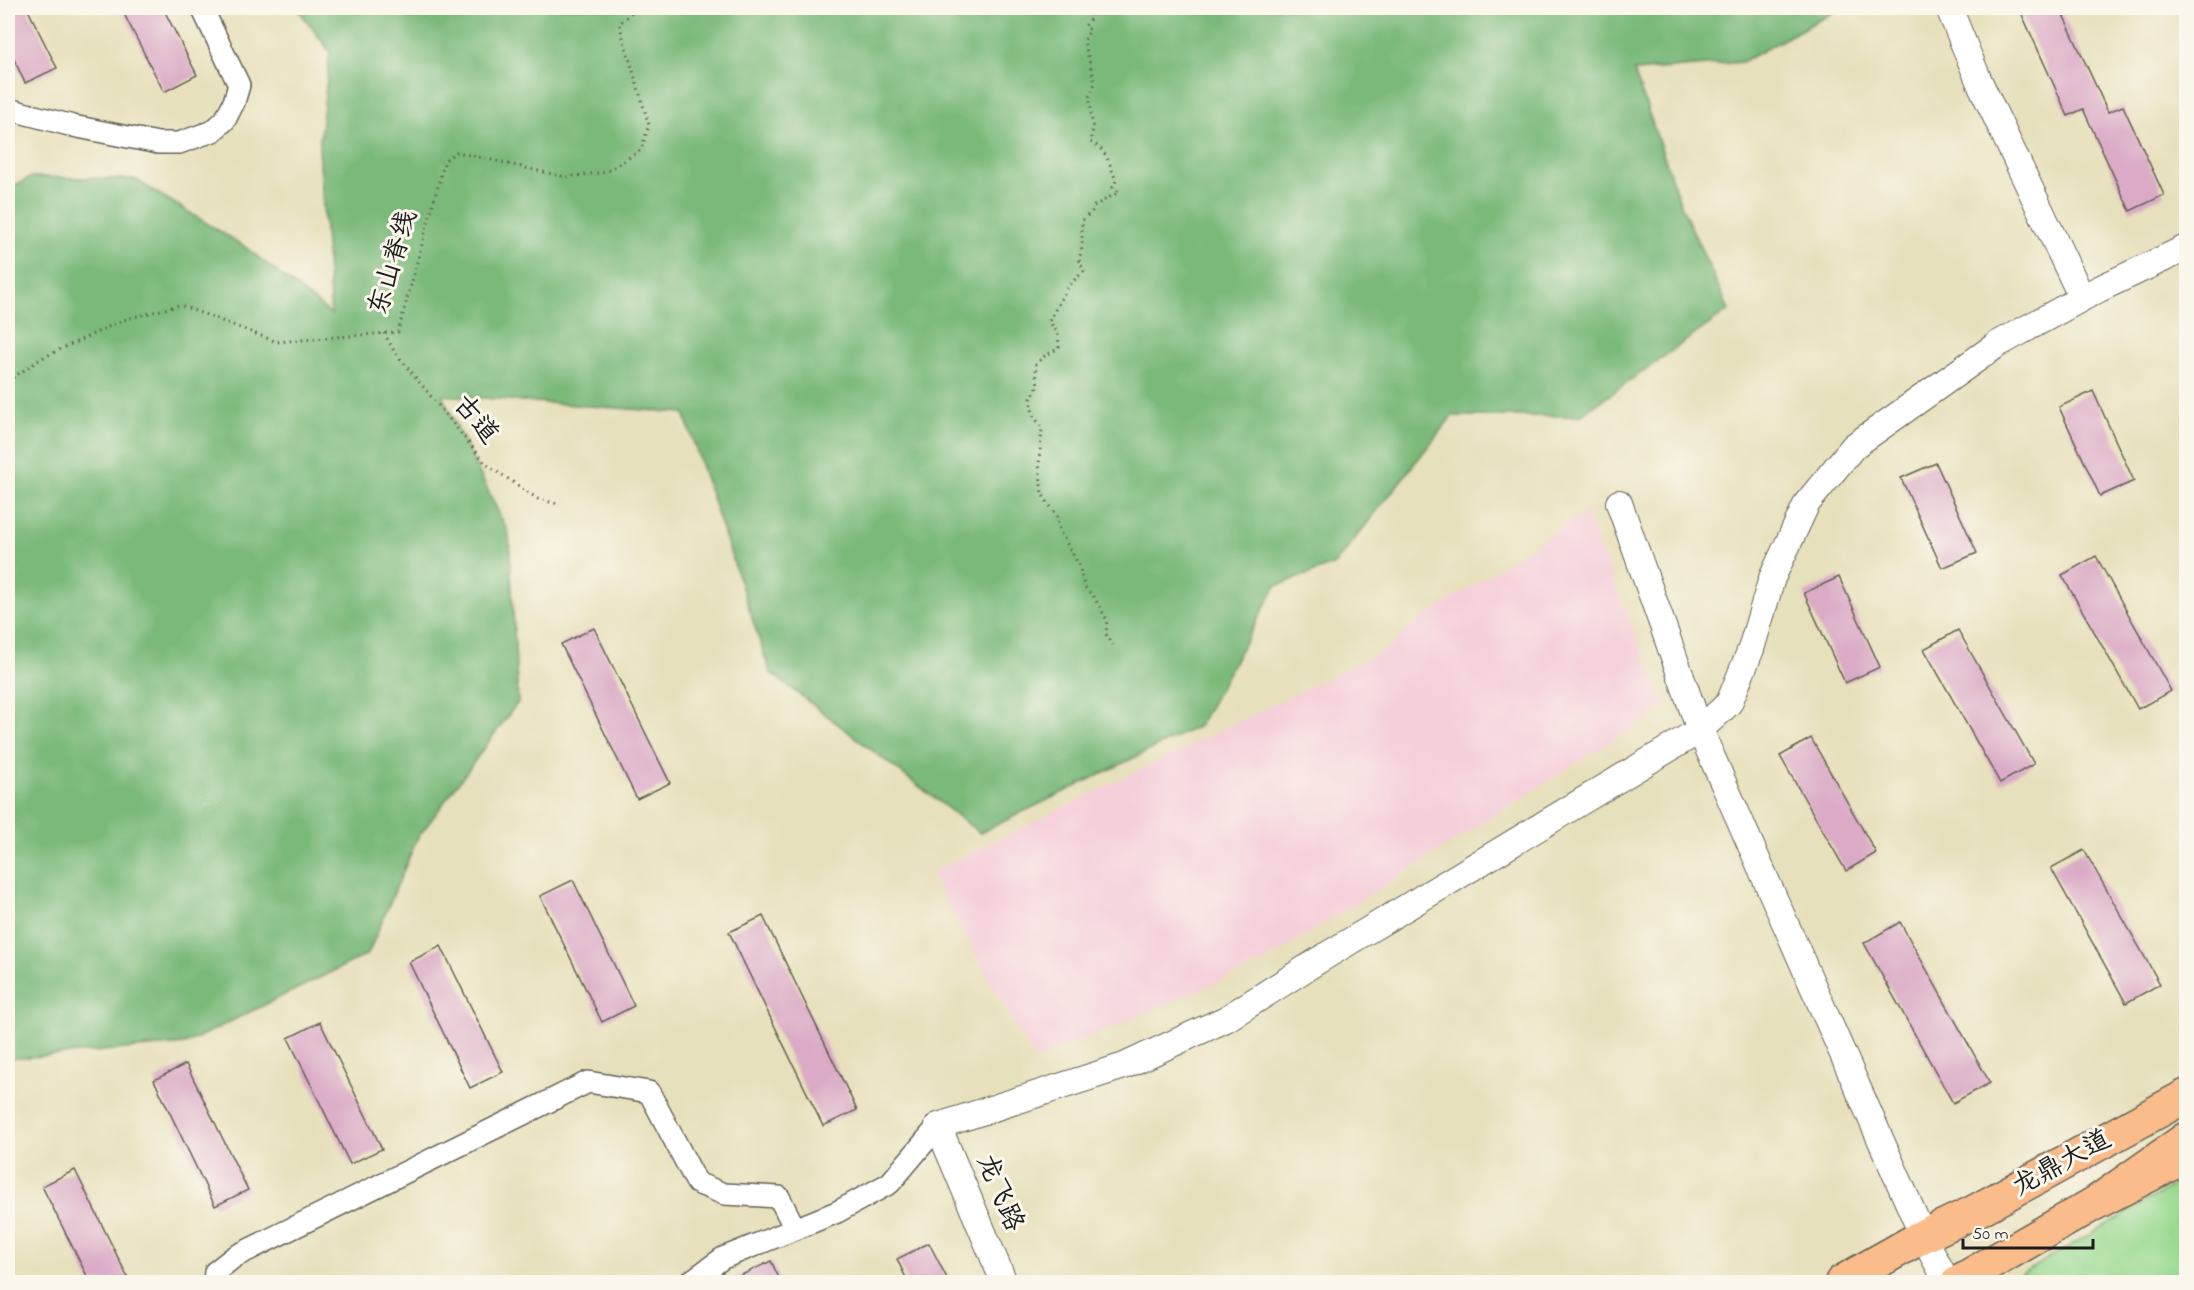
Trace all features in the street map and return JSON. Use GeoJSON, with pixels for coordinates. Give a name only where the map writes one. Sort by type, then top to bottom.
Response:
{"type":"FeatureCollection","features":[{"type":"Feature","properties":{"kind":"main road","name":"龙鼎大道"},"geometry":{"type":"LineString","coordinates":[[1842,1282],[1923,1236],[1974,1212],[2187,1096]]}},
{"type":"Feature","properties":{"kind":"main road","name":"龙鼎大道"},"geometry":{"type":"LineString","coordinates":[[1958,1282],[2097,1202],[2187,1139]]}},
{"type":"Feature","properties":{"kind":"main road"},"geometry":{"type":"LineString","coordinates":[[2097,1202],[2187,1156]]}},
{"type":"Feature","properties":{"kind":"street"},"geometry":{"type":"LineString","coordinates":[[8,110],[158,143],[179,144],[213,132],[225,120],[239,85],[202,8]]}},
{"type":"Feature","properties":{"kind":"street"},"geometry":{"type":"LineString","coordinates":[[1949,8],[1979,81],[2082,298]]}},
{"type":"Feature","properties":{"kind":"street"},"geometry":{"type":"LineString","coordinates":[[690,1282],[723,1258],[837,1212],[890,1183],[938,1126],[1124,1066],[1226,1019],[1329,954],[1700,730],[1729,703],[1751,649],[1772,578],[1807,503],[1854,446],[1998,344],[2082,298],[2187,248]]}},
{"type":"Feature","properties":{"kind":"street"},"geometry":{"type":"LineString","coordinates":[[1619,503],[1700,730],[1923,1236],[1947,1282]]}},
{"type":"Feature","properties":{"kind":"street"},"geometry":{"type":"LineString","coordinates":[[214,1282],[215,1272],[234,1257],[588,1082],[649,1092],[697,1183],[724,1194],[779,1197],[795,1229]]}},
{"type":"Feature","properties":{"kind":"street","name":"龙飞路"},"geometry":{"type":"LineString","coordinates":[[938,1126],[1004,1282]]}},
{"type":"Feature","properties":{"kind":"path","name":"东山脊线"},"geometry":{"type":"LineString","coordinates":[[8,381],[42,358],[123,320],[180,305],[278,342],[398,332],[445,160],[457,152],[565,177],[606,172],[641,150],[649,125],[619,24],[636,8]]}},
{"type":"Feature","properties":{"kind":"path"},"geometry":{"type":"LineString","coordinates":[[1089,8],[1091,18],[1085,26],[1090,30],[1084,40],[1095,83],[1089,97],[1093,129],[1090,142],[1104,151],[1116,181],[1113,187],[1119,192],[1094,206],[1092,212],[1082,221],[1083,248],[1079,260],[1084,272],[1068,286],[1049,321],[1058,333],[1059,348],[1042,357],[1035,365],[1038,385],[1031,399],[1033,415],[1042,428],[1039,464],[1042,494],[1057,516],[1059,531],[1079,565],[1084,586],[1094,597],[1107,620],[1106,634],[1113,645]]}},
{"type":"Feature","properties":{"kind":"path","name":"古道"},"geometry":{"type":"LineString","coordinates":[[384,333],[394,351],[486,464],[538,499],[558,504]]}},
{"type":"Feature","properties":{"kind":"shaded area"},"geometry":{"type":"Polygon","coordinates":[[[1585,512],[1665,707],[1260,964],[1035,1060],[930,873],[1389,648],[1411,626],[1585,512]]]}},
{"type":"Feature","properties":{"kind":"green space"},"geometry":{"type":"Polygon","coordinates":[[[297,8],[1841,8],[1742,62],[1634,71],[1681,205],[1729,310],[1580,416],[1452,416],[1335,564],[1276,586],[1199,726],[980,833],[770,672],[684,413],[442,395],[509,534],[518,702],[417,839],[368,954],[185,1044],[8,1059],[8,188],[32,177],[135,179],[244,246],[331,314],[319,149],[330,52],[297,8]]]}},
{"type":"Feature","properties":{"kind":"green space"},"geometry":{"type":"Polygon","coordinates":[[[2186,1178],[2186,1282],[2008,1282],[2186,1178]]]}},
{"type":"Feature","properties":{"kind":"building"},"geometry":{"type":"Polygon","coordinates":[[[8,8],[27,8],[57,68],[25,83],[8,46],[8,8]]]}},
{"type":"Feature","properties":{"kind":"building"},"geometry":{"type":"Polygon","coordinates":[[[121,8],[163,8],[197,75],[164,92],[121,8]]]}},
{"type":"Feature","properties":{"kind":"building"},"geometry":{"type":"Polygon","coordinates":[[[2019,8],[2060,8],[2108,112],[2123,106],[2164,195],[2130,211],[2083,109],[2068,116],[2019,8]]]}},
{"type":"Feature","properties":{"kind":"building"},"geometry":{"type":"Polygon","coordinates":[[[2093,391],[2134,481],[2100,496],[2059,407],[2093,391]]]}},
{"type":"Feature","properties":{"kind":"building"},"geometry":{"type":"Polygon","coordinates":[[[1936,463],[1977,553],[1942,568],[1901,478],[1936,463]]]}},
{"type":"Feature","properties":{"kind":"building"},"geometry":{"type":"Polygon","coordinates":[[[2096,556],[2171,691],[2138,709],[2062,575],[2096,556]]]}},
{"type":"Feature","properties":{"kind":"building"},"geometry":{"type":"Polygon","coordinates":[[[1839,577],[1880,667],[1845,683],[1804,593],[1839,577]]]}},
{"type":"Feature","properties":{"kind":"building"},"geometry":{"type":"Polygon","coordinates":[[[594,628],[670,783],[637,799],[561,644],[594,628]]]}},
{"type":"Feature","properties":{"kind":"building"},"geometry":{"type":"Polygon","coordinates":[[[1958,630],[2034,764],[2000,783],[1924,649],[1958,630]]]}},
{"type":"Feature","properties":{"kind":"building"},"geometry":{"type":"Polygon","coordinates":[[[1811,738],[1876,853],[1846,871],[1780,756],[1811,738]]]}},
{"type":"Feature","properties":{"kind":"building"},"geometry":{"type":"Polygon","coordinates":[[[2084,850],[2160,984],[2126,1003],[2051,868],[2084,850]]]}},
{"type":"Feature","properties":{"kind":"building"},"geometry":{"type":"Polygon","coordinates":[[[573,880],[634,1006],[602,1022],[540,896],[573,880]]]}},
{"type":"Feature","properties":{"kind":"building"},"geometry":{"type":"Polygon","coordinates":[[[763,916],[857,1110],[823,1126],[729,932],[763,916]]]}},
{"type":"Feature","properties":{"kind":"building"},"geometry":{"type":"Polygon","coordinates":[[[1900,922],[1990,1083],[1953,1103],[1864,943],[1900,922]]]}},
{"type":"Feature","properties":{"kind":"building"},"geometry":{"type":"Polygon","coordinates":[[[441,946],[503,1072],[470,1088],[409,962],[441,946]]]}},
{"type":"Feature","properties":{"kind":"building"},"geometry":{"type":"Polygon","coordinates":[[[320,1022],[382,1149],[350,1164],[288,1038],[320,1022]]]}},
{"type":"Feature","properties":{"kind":"building"},"geometry":{"type":"Polygon","coordinates":[[[186,1064],[248,1190],[215,1206],[154,1080],[186,1064]]]}},
{"type":"Feature","properties":{"kind":"building"},"geometry":{"type":"Polygon","coordinates":[[[75,1170],[130,1282],[90,1282],[42,1186],[75,1170]]]}},
{"type":"Feature","properties":{"kind":"building"},"geometry":{"type":"Polygon","coordinates":[[[929,1243],[949,1282],[908,1282],[897,1259],[929,1243]]]}},
{"type":"Feature","properties":{"kind":"building"},"geometry":{"type":"Polygon","coordinates":[[[771,1261],[781,1282],[727,1282],[771,1261]]]}}]}
